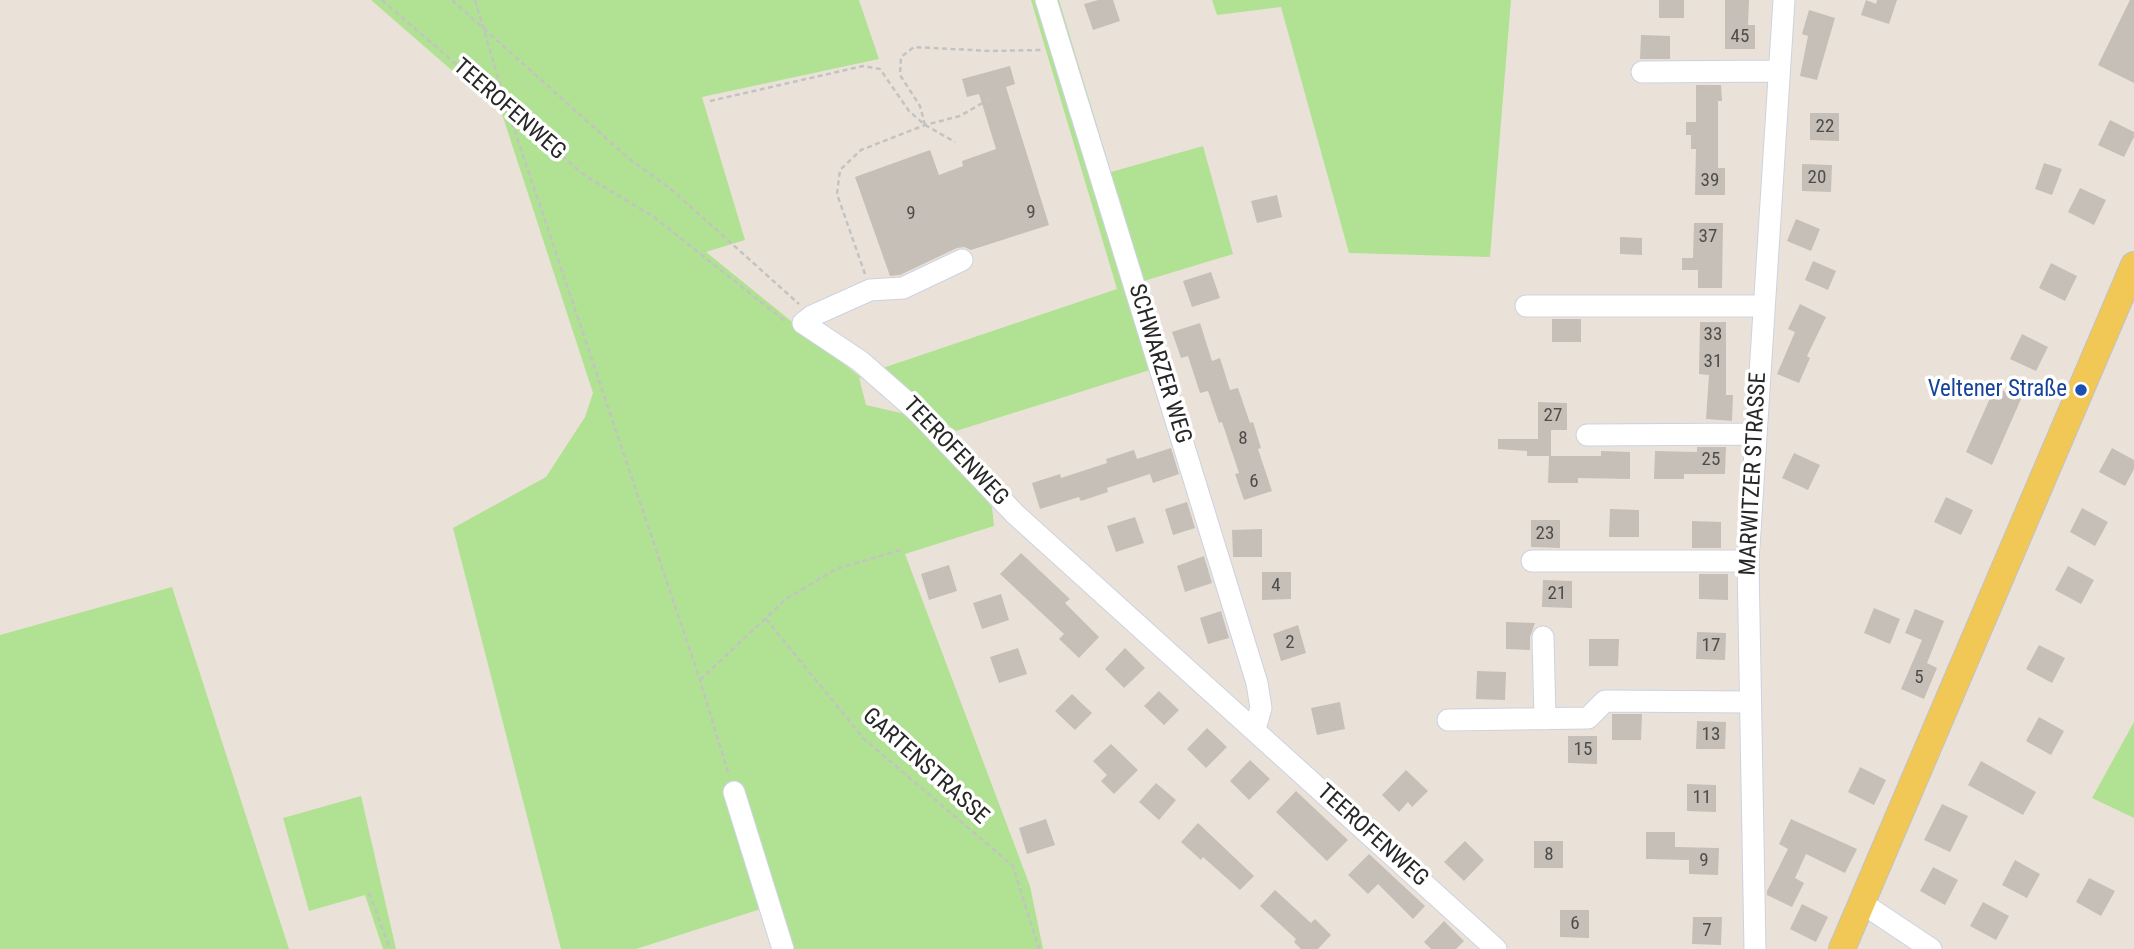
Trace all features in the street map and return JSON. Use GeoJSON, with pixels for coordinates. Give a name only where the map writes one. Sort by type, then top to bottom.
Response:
{"type":"FeatureCollection","features":[{"type":"Feature","properties":{"kind":"main road"},"geometry":{"type":"LineString","coordinates":[[1842,949],[2132,277]]}},
{"type":"Feature","properties":{"kind":"street","name":"SCHWARZER WEG"},"geometry":{"type":"LineString","coordinates":[[1046,0],[1257,682],[1261,708],[1255,730]]}},
{"type":"Feature","properties":{"kind":"street","name":"MARWITZER STRASSE"},"geometry":{"type":"LineString","coordinates":[[1755,949],[1748,561],[1784,0]]}},
{"type":"Feature","properties":{"kind":"street"},"geometry":{"type":"LineString","coordinates":[[1642,72],[1779,71]]}},
{"type":"Feature","properties":{"kind":"street"},"geometry":{"type":"LineString","coordinates":[[807,319],[870,290],[903,288],[962,260]]}},
{"type":"Feature","properties":{"kind":"street"},"geometry":{"type":"LineString","coordinates":[[1526,306],[1764,306]]}},
{"type":"Feature","properties":{"kind":"street","name":"TEEROFENWEG"},"geometry":{"type":"LineString","coordinates":[[807,319],[908,403],[1015,514],[1496,949]]}},
{"type":"Feature","properties":{"kind":"street"},"geometry":{"type":"LineString","coordinates":[[1587,435],[1756,433]]}},
{"type":"Feature","properties":{"kind":"street"},"geometry":{"type":"LineString","coordinates":[[1532,561],[1748,561]]}},
{"type":"Feature","properties":{"kind":"street"},"geometry":{"type":"LineString","coordinates":[[1542,637],[1545,719]]}},
{"type":"Feature","properties":{"kind":"street"},"geometry":{"type":"LineString","coordinates":[[1448,720],[1588,718],[1605,701],[1750,702]]}},
{"type":"Feature","properties":{"kind":"street"},"geometry":{"type":"LineString","coordinates":[[734,792],[783,949]]}},
{"type":"Feature","properties":{"kind":"street"},"geometry":{"type":"LineString","coordinates":[[1862,904],[1931,949]]}},
{"type":"Feature","properties":{"kind":"path","name":"TEEROFENWEG"},"geometry":{"type":"LineString","coordinates":[[382,0],[584,175],[654,217],[784,322],[807,319]]}},
{"type":"Feature","properties":{"kind":"path"},"geometry":{"type":"LineString","coordinates":[[452,0],[627,157],[672,190],[807,319]]}},
{"type":"Feature","properties":{"kind":"path"},"geometry":{"type":"LineString","coordinates":[[475,0],[508,111],[700,680],[734,792]]}},
{"type":"Feature","properties":{"kind":"path"},"geometry":{"type":"LineString","coordinates":[[925,125],[919,106],[901,75],[901,57],[914,47],[991,51],[1062,50]]}},
{"type":"Feature","properties":{"kind":"path"},"geometry":{"type":"LineString","coordinates":[[710,101],[863,66],[880,69],[909,111],[925,125],[955,142]]}},
{"type":"Feature","properties":{"kind":"path"},"geometry":{"type":"LineString","coordinates":[[870,290],[837,194],[840,170],[861,150],[925,125],[960,116],[993,97]]}},
{"type":"Feature","properties":{"kind":"path"},"geometry":{"type":"LineString","coordinates":[[700,680],[786,599],[836,569],[901,550]]}},
{"type":"Feature","properties":{"kind":"path","name":"GARTENSTRASSE"},"geometry":{"type":"LineString","coordinates":[[766,619],[864,739],[1013,866],[1039,949]]}},
{"type":"Feature","properties":{"kind":"path"},"geometry":{"type":"LineString","coordinates":[[369,893],[390,949]]}},
{"type":"Feature","properties":{"kind":"green space"},"geometry":{"type":"Polygon","coordinates":[[[371,0],[859,0],[879,59],[702,97],[745,240],[706,252],[859,376],[1117,289],[1031,0],[1059,0],[1111,172],[1203,146],[1233,254],[1144,281],[1169,364],[956,431],[922,406],[859,377],[866,405],[914,416],[992,507],[994,526],[905,554],[1030,886],[1043,949],[781,949],[767,907],[636,949],[561,949],[453,528],[546,477],[585,417],[593,393],[502,114],[371,0]]]}},
{"type":"Feature","properties":{"kind":"green space"},"geometry":{"type":"Polygon","coordinates":[[[1212,0],[1511,0],[1490,257],[1349,253],[1281,7],[1217,15],[1212,0]]]}},
{"type":"Feature","properties":{"kind":"green space"},"geometry":{"type":"Polygon","coordinates":[[[172,587],[289,949],[0,949],[0,635],[172,587]]]}},
{"type":"Feature","properties":{"kind":"green space"},"geometry":{"type":"Polygon","coordinates":[[[2134,722],[2134,818],[2092,798],[2134,722]]]}},
{"type":"Feature","properties":{"kind":"green space"},"geometry":{"type":"Polygon","coordinates":[[[361,796],[396,949],[383,949],[365,895],[309,911],[283,818],[361,796]]]}},
{"type":"Feature","properties":{"kind":"building"},"geometry":{"type":"Polygon","coordinates":[[[1113,0],[1120,21],[1093,30],[1084,4],[1113,0]]]}},
{"type":"Feature","properties":{"kind":"building"},"geometry":{"type":"Polygon","coordinates":[[[1659,0],[1684,0],[1684,18],[1659,18],[1659,0]]]}},
{"type":"Feature","properties":{"kind":"building"},"geometry":{"type":"Polygon","coordinates":[[[1725,0],[1749,0],[1748,25],[1755,25],[1755,49],[1725,49],[1725,0]]]}},
{"type":"Feature","properties":{"kind":"building"},"geometry":{"type":"Polygon","coordinates":[[[1866,0],[1876,4],[1877,0],[1897,0],[1889,24],[1861,15],[1866,0]]]}},
{"type":"Feature","properties":{"kind":"building"},"geometry":{"type":"Polygon","coordinates":[[[2130,0],[2134,0],[2134,83],[2098,65],[2130,0]]]}},
{"type":"Feature","properties":{"kind":"building"},"geometry":{"type":"Polygon","coordinates":[[[1809,10],[1835,18],[1817,80],[1800,76],[1808,36],[1802,34],[1809,10]]]}},
{"type":"Feature","properties":{"kind":"building"},"geometry":{"type":"Polygon","coordinates":[[[1641,35],[1670,36],[1670,59],[1640,59],[1641,35]]]}},
{"type":"Feature","properties":{"kind":"building"},"geometry":{"type":"Polygon","coordinates":[[[1010,66],[1015,84],[1006,87],[1049,225],[971,250],[957,248],[900,275],[890,276],[855,177],[930,150],[939,175],[963,166],[962,161],[996,149],[979,94],[967,97],[962,79],[1010,66]]]}},
{"type":"Feature","properties":{"kind":"building"},"geometry":{"type":"Polygon","coordinates":[[[1696,85],[1721,85],[1722,101],[1718,101],[1718,168],[1725,168],[1725,195],[1695,195],[1696,149],[1691,149],[1691,135],[1686,135],[1686,122],[1696,122],[1696,85]]]}},
{"type":"Feature","properties":{"kind":"building"},"geometry":{"type":"Polygon","coordinates":[[[1810,113],[1839,113],[1839,141],[1810,140],[1810,113]]]}},
{"type":"Feature","properties":{"kind":"building"},"geometry":{"type":"Polygon","coordinates":[[[2110,120],[2134,132],[2124,157],[2098,145],[2110,120]]]}},
{"type":"Feature","properties":{"kind":"building"},"geometry":{"type":"Polygon","coordinates":[[[2044,163],[2062,169],[2052,195],[2035,189],[2044,163]]]}},
{"type":"Feature","properties":{"kind":"building"},"geometry":{"type":"Polygon","coordinates":[[[1802,164],[1832,165],[1831,192],[1802,191],[1802,164]]]}},
{"type":"Feature","properties":{"kind":"building"},"geometry":{"type":"Polygon","coordinates":[[[2080,188],[2106,200],[2094,225],[2068,212],[2080,188]]]}},
{"type":"Feature","properties":{"kind":"building"},"geometry":{"type":"Polygon","coordinates":[[[1277,195],[1282,217],[1257,223],[1251,201],[1277,195]]]}},
{"type":"Feature","properties":{"kind":"building"},"geometry":{"type":"Polygon","coordinates":[[[1796,219],[1820,229],[1811,251],[1787,241],[1796,219]]]}},
{"type":"Feature","properties":{"kind":"building"},"geometry":{"type":"Polygon","coordinates":[[[1694,223],[1723,223],[1722,288],[1698,288],[1698,270],[1682,270],[1682,258],[1693,258],[1694,223]]]}},
{"type":"Feature","properties":{"kind":"building"},"geometry":{"type":"Polygon","coordinates":[[[1620,237],[1642,238],[1642,255],[1620,254],[1620,237]]]}},
{"type":"Feature","properties":{"kind":"building"},"geometry":{"type":"Polygon","coordinates":[[[1813,261],[1836,271],[1828,290],[1805,280],[1813,261]]]}},
{"type":"Feature","properties":{"kind":"building"},"geometry":{"type":"Polygon","coordinates":[[[2051,263],[2077,276],[2065,301],[2039,288],[2051,263]]]}},
{"type":"Feature","properties":{"kind":"building"},"geometry":{"type":"Polygon","coordinates":[[[1211,272],[1220,298],[1192,307],[1183,281],[1211,272]]]}},
{"type":"Feature","properties":{"kind":"building"},"geometry":{"type":"Polygon","coordinates":[[[1800,304],[1826,317],[1807,356],[1810,358],[1799,383],[1777,374],[1795,332],[1788,329],[1800,304]]]}},
{"type":"Feature","properties":{"kind":"building"},"geometry":{"type":"Polygon","coordinates":[[[1552,319],[1581,319],[1581,342],[1552,342],[1552,319]]]}},
{"type":"Feature","properties":{"kind":"building"},"geometry":{"type":"Polygon","coordinates":[[[1700,322],[1726,322],[1726,395],[1733,395],[1732,421],[1706,419],[1709,375],[1699,374],[1700,322]]]}},
{"type":"Feature","properties":{"kind":"building"},"geometry":{"type":"Polygon","coordinates":[[[1200,323],[1212,361],[1220,358],[1230,390],[1238,388],[1250,423],[1253,422],[1261,448],[1258,449],[1272,491],[1244,500],[1235,474],[1239,473],[1222,422],[1219,423],[1208,391],[1200,393],[1188,356],[1181,358],[1172,332],[1200,323]]]}},
{"type":"Feature","properties":{"kind":"building"},"geometry":{"type":"Polygon","coordinates":[[[2022,334],[2048,347],[2036,371],[2010,359],[2022,334]]]}},
{"type":"Feature","properties":{"kind":"building"},"geometry":{"type":"Polygon","coordinates":[[[1995,387],[2021,399],[1992,465],[1966,452],[1995,387]]]}},
{"type":"Feature","properties":{"kind":"building"},"geometry":{"type":"Polygon","coordinates":[[[1538,402],[1567,403],[1567,430],[1551,430],[1551,456],[1601,456],[1601,451],[1630,452],[1630,479],[1578,478],[1578,483],[1548,483],[1549,456],[1527,456],[1527,451],[1498,449],[1498,439],[1538,439],[1538,402]]]}},
{"type":"Feature","properties":{"kind":"building"},"geometry":{"type":"Polygon","coordinates":[[[1697,447],[1726,447],[1725,474],[1684,474],[1684,479],[1654,479],[1655,451],[1697,452],[1697,447]]]}},
{"type":"Feature","properties":{"kind":"building"},"geometry":{"type":"Polygon","coordinates":[[[1171,448],[1179,474],[1153,483],[1150,474],[1107,488],[1108,492],[1081,501],[1079,497],[1040,509],[1032,483],[1060,474],[1061,478],[1107,463],[1106,459],[1134,450],[1137,459],[1171,448]]]}},
{"type":"Feature","properties":{"kind":"building"},"geometry":{"type":"Polygon","coordinates":[[[2112,448],[2134,460],[2134,469],[2125,486],[2099,472],[2112,448]]]}},
{"type":"Feature","properties":{"kind":"building"},"geometry":{"type":"Polygon","coordinates":[[[1794,453],[1820,465],[1808,490],[1782,478],[1794,453]]]}},
{"type":"Feature","properties":{"kind":"building"},"geometry":{"type":"Polygon","coordinates":[[[1946,497],[1973,510],[1961,535],[1934,522],[1946,497]]]}},
{"type":"Feature","properties":{"kind":"building"},"geometry":{"type":"Polygon","coordinates":[[[1187,502],[1195,528],[1173,535],[1165,509],[1187,502]]]}},
{"type":"Feature","properties":{"kind":"building"},"geometry":{"type":"Polygon","coordinates":[[[2082,508],[2108,522],[2095,546],[2070,532],[2082,508]]]}},
{"type":"Feature","properties":{"kind":"building"},"geometry":{"type":"Polygon","coordinates":[[[1610,509],[1639,510],[1639,537],[1609,537],[1610,509]]]}},
{"type":"Feature","properties":{"kind":"building"},"geometry":{"type":"Polygon","coordinates":[[[1135,517],[1144,543],[1116,552],[1107,526],[1135,517]]]}},
{"type":"Feature","properties":{"kind":"building"},"geometry":{"type":"Polygon","coordinates":[[[1531,520],[1560,520],[1560,548],[1531,547],[1531,520]]]}},
{"type":"Feature","properties":{"kind":"building"},"geometry":{"type":"Polygon","coordinates":[[[1692,521],[1721,522],[1721,548],[1692,548],[1692,521]]]}},
{"type":"Feature","properties":{"kind":"building"},"geometry":{"type":"Polygon","coordinates":[[[1262,529],[1262,557],[1233,557],[1232,530],[1262,529]]]}},
{"type":"Feature","properties":{"kind":"building"},"geometry":{"type":"Polygon","coordinates":[[[1021,553],[1070,599],[1065,603],[1099,637],[1079,658],[1059,639],[1064,634],[1000,574],[1021,553]]]}},
{"type":"Feature","properties":{"kind":"building"},"geometry":{"type":"Polygon","coordinates":[[[1204,556],[1212,583],[1185,592],[1177,566],[1204,556]]]}},
{"type":"Feature","properties":{"kind":"building"},"geometry":{"type":"Polygon","coordinates":[[[949,565],[957,591],[929,600],[921,574],[949,565]]]}},
{"type":"Feature","properties":{"kind":"building"},"geometry":{"type":"Polygon","coordinates":[[[2068,566],[2094,580],[2081,604],[2055,590],[2068,566]]]}},
{"type":"Feature","properties":{"kind":"building"},"geometry":{"type":"Polygon","coordinates":[[[1262,572],[1291,572],[1291,599],[1262,600],[1262,572]]]}},
{"type":"Feature","properties":{"kind":"building"},"geometry":{"type":"Polygon","coordinates":[[[1699,574],[1728,574],[1728,600],[1699,599],[1699,574]]]}},
{"type":"Feature","properties":{"kind":"building"},"geometry":{"type":"Polygon","coordinates":[[[1543,580],[1572,581],[1572,608],[1542,607],[1543,580]]]}},
{"type":"Feature","properties":{"kind":"building"},"geometry":{"type":"Polygon","coordinates":[[[1001,594],[1009,620],[982,629],[973,603],[1001,594]]]}},
{"type":"Feature","properties":{"kind":"building"},"geometry":{"type":"Polygon","coordinates":[[[1874,608],[1900,619],[1890,644],[1864,633],[1874,608]]]}},
{"type":"Feature","properties":{"kind":"building"},"geometry":{"type":"Polygon","coordinates":[[[1915,609],[1944,621],[1927,663],[1937,668],[1924,699],[1901,689],[1922,640],[1905,633],[1915,609]]]}},
{"type":"Feature","properties":{"kind":"building"},"geometry":{"type":"Polygon","coordinates":[[[1221,611],[1229,638],[1208,644],[1200,618],[1221,611]]]}},
{"type":"Feature","properties":{"kind":"building"},"geometry":{"type":"Polygon","coordinates":[[[1506,622],[1535,623],[1530,637],[1530,650],[1506,649],[1506,622]]]}},
{"type":"Feature","properties":{"kind":"building"},"geometry":{"type":"Polygon","coordinates":[[[1298,625],[1306,653],[1281,661],[1273,634],[1298,625]]]}},
{"type":"Feature","properties":{"kind":"building"},"geometry":{"type":"Polygon","coordinates":[[[1697,632],[1726,633],[1725,660],[1696,659],[1697,632]]]}},
{"type":"Feature","properties":{"kind":"building"},"geometry":{"type":"Polygon","coordinates":[[[1589,639],[1619,639],[1618,666],[1589,666],[1589,639]]]}},
{"type":"Feature","properties":{"kind":"building"},"geometry":{"type":"Polygon","coordinates":[[[2039,645],[2065,658],[2052,683],[2026,669],[2039,645]]]}},
{"type":"Feature","properties":{"kind":"building"},"geometry":{"type":"Polygon","coordinates":[[[1018,648],[1027,674],[999,683],[990,657],[1018,648]]]}},
{"type":"Feature","properties":{"kind":"building"},"geometry":{"type":"Polygon","coordinates":[[[1125,648],[1145,668],[1124,688],[1105,669],[1125,648]]]}},
{"type":"Feature","properties":{"kind":"building"},"geometry":{"type":"Polygon","coordinates":[[[1477,671],[1506,672],[1505,700],[1476,699],[1477,671]]]}},
{"type":"Feature","properties":{"kind":"building"},"geometry":{"type":"Polygon","coordinates":[[[1159,691],[1179,710],[1164,725],[1144,706],[1159,691]]]}},
{"type":"Feature","properties":{"kind":"building"},"geometry":{"type":"Polygon","coordinates":[[[1072,694],[1092,713],[1075,730],[1055,711],[1072,694]]]}},
{"type":"Feature","properties":{"kind":"building"},"geometry":{"type":"Polygon","coordinates":[[[1340,702],[1345,729],[1317,735],[1311,708],[1340,702]]]}},
{"type":"Feature","properties":{"kind":"building"},"geometry":{"type":"Polygon","coordinates":[[[1612,714],[1642,714],[1641,740],[1612,740],[1612,714]]]}},
{"type":"Feature","properties":{"kind":"building"},"geometry":{"type":"Polygon","coordinates":[[[2039,717],[2064,731],[2051,755],[2026,741],[2039,717]]]}},
{"type":"Feature","properties":{"kind":"building"},"geometry":{"type":"Polygon","coordinates":[[[1697,721],[1726,722],[1725,749],[1696,749],[1697,721]]]}},
{"type":"Feature","properties":{"kind":"building"},"geometry":{"type":"Polygon","coordinates":[[[1207,728],[1227,747],[1206,768],[1187,749],[1207,728]]]}},
{"type":"Feature","properties":{"kind":"building"},"geometry":{"type":"Polygon","coordinates":[[[1568,736],[1597,736],[1597,764],[1568,763],[1568,736]]]}},
{"type":"Feature","properties":{"kind":"building"},"geometry":{"type":"Polygon","coordinates":[[[1111,744],[1138,770],[1114,794],[1101,781],[1107,775],[1093,761],[1111,744]]]}},
{"type":"Feature","properties":{"kind":"building"},"geometry":{"type":"Polygon","coordinates":[[[1250,760],[1270,779],[1249,800],[1230,781],[1250,760]]]}},
{"type":"Feature","properties":{"kind":"building"},"geometry":{"type":"Polygon","coordinates":[[[1981,761],[2036,792],[2023,815],[1968,785],[1981,761]]]}},
{"type":"Feature","properties":{"kind":"building"},"geometry":{"type":"Polygon","coordinates":[[[1860,767],[1886,780],[1874,805],[1848,792],[1860,767]]]}},
{"type":"Feature","properties":{"kind":"building"},"geometry":{"type":"Polygon","coordinates":[[[1406,770],[1428,791],[1412,807],[1408,802],[1399,812],[1382,795],[1406,770]]]}},
{"type":"Feature","properties":{"kind":"building"},"geometry":{"type":"Polygon","coordinates":[[[1156,783],[1176,800],[1159,820],[1139,802],[1156,783]]]}},
{"type":"Feature","properties":{"kind":"building"},"geometry":{"type":"Polygon","coordinates":[[[1687,784],[1716,785],[1716,812],[1687,811],[1687,784]]]}},
{"type":"Feature","properties":{"kind":"building"},"geometry":{"type":"Polygon","coordinates":[[[1296,791],[1348,840],[1327,861],[1276,812],[1296,791]]]}},
{"type":"Feature","properties":{"kind":"building"},"geometry":{"type":"Polygon","coordinates":[[[1942,804],[1968,816],[1950,852],[1924,840],[1942,804]]]}},
{"type":"Feature","properties":{"kind":"building"},"geometry":{"type":"Polygon","coordinates":[[[1046,819],[1055,845],[1027,854],[1019,828],[1046,819]]]}},
{"type":"Feature","properties":{"kind":"building"},"geometry":{"type":"Polygon","coordinates":[[[1791,819],[1857,849],[1845,873],[1806,854],[1795,878],[1804,883],[1792,907],[1767,895],[1788,849],[1779,844],[1791,819]]]}},
{"type":"Feature","properties":{"kind":"building"},"geometry":{"type":"Polygon","coordinates":[[[1198,823],[1254,876],[1240,890],[1203,857],[1201,860],[1181,842],[1198,823]]]}},
{"type":"Feature","properties":{"kind":"building"},"geometry":{"type":"Polygon","coordinates":[[[1646,832],[1675,832],[1675,847],[1719,848],[1718,875],[1689,874],[1689,860],[1646,859],[1646,832]]]}},
{"type":"Feature","properties":{"kind":"building"},"geometry":{"type":"Polygon","coordinates":[[[1465,841],[1484,860],[1464,881],[1444,862],[1465,841]]]}},
{"type":"Feature","properties":{"kind":"building"},"geometry":{"type":"Polygon","coordinates":[[[1534,841],[1563,841],[1563,868],[1534,868],[1534,841]]]}},
{"type":"Feature","properties":{"kind":"building"},"geometry":{"type":"Polygon","coordinates":[[[1369,854],[1425,906],[1413,919],[1378,884],[1368,894],[1348,875],[1369,854]]]}},
{"type":"Feature","properties":{"kind":"building"},"geometry":{"type":"Polygon","coordinates":[[[2015,860],[2040,874],[2027,898],[2002,885],[2015,860]]]}},
{"type":"Feature","properties":{"kind":"building"},"geometry":{"type":"Polygon","coordinates":[[[1933,867],[1958,880],[1945,905],[1920,891],[1933,867]]]}},
{"type":"Feature","properties":{"kind":"building"},"geometry":{"type":"Polygon","coordinates":[[[2089,878],[2115,891],[2101,916],[2076,902],[2089,878]]]}},
{"type":"Feature","properties":{"kind":"building"},"geometry":{"type":"Polygon","coordinates":[[[1275,890],[1311,923],[1315,919],[1331,935],[1318,949],[1301,949],[1294,942],[1296,939],[1260,906],[1275,890]]]}},
{"type":"Feature","properties":{"kind":"building"},"geometry":{"type":"Polygon","coordinates":[[[1983,902],[2009,916],[1996,940],[1970,926],[1983,902]]]}},
{"type":"Feature","properties":{"kind":"building"},"geometry":{"type":"Polygon","coordinates":[[[1802,904],[1828,917],[1816,942],[1790,929],[1802,904]]]}},
{"type":"Feature","properties":{"kind":"building"},"geometry":{"type":"Polygon","coordinates":[[[1560,910],[1589,910],[1589,938],[1560,937],[1560,910]]]}},
{"type":"Feature","properties":{"kind":"building"},"geometry":{"type":"Polygon","coordinates":[[[1693,917],[1722,917],[1721,945],[1692,944],[1693,917]]]}},
{"type":"Feature","properties":{"kind":"building"},"geometry":{"type":"Polygon","coordinates":[[[1444,921],[1464,941],[1456,949],[1431,949],[1424,942],[1444,921]]]}},
{"type":"Feature","properties":{"kind":"place","name":"Veltener Straße"},"geometry":{"type":"Point","coordinates":[2081,390]}}]}
